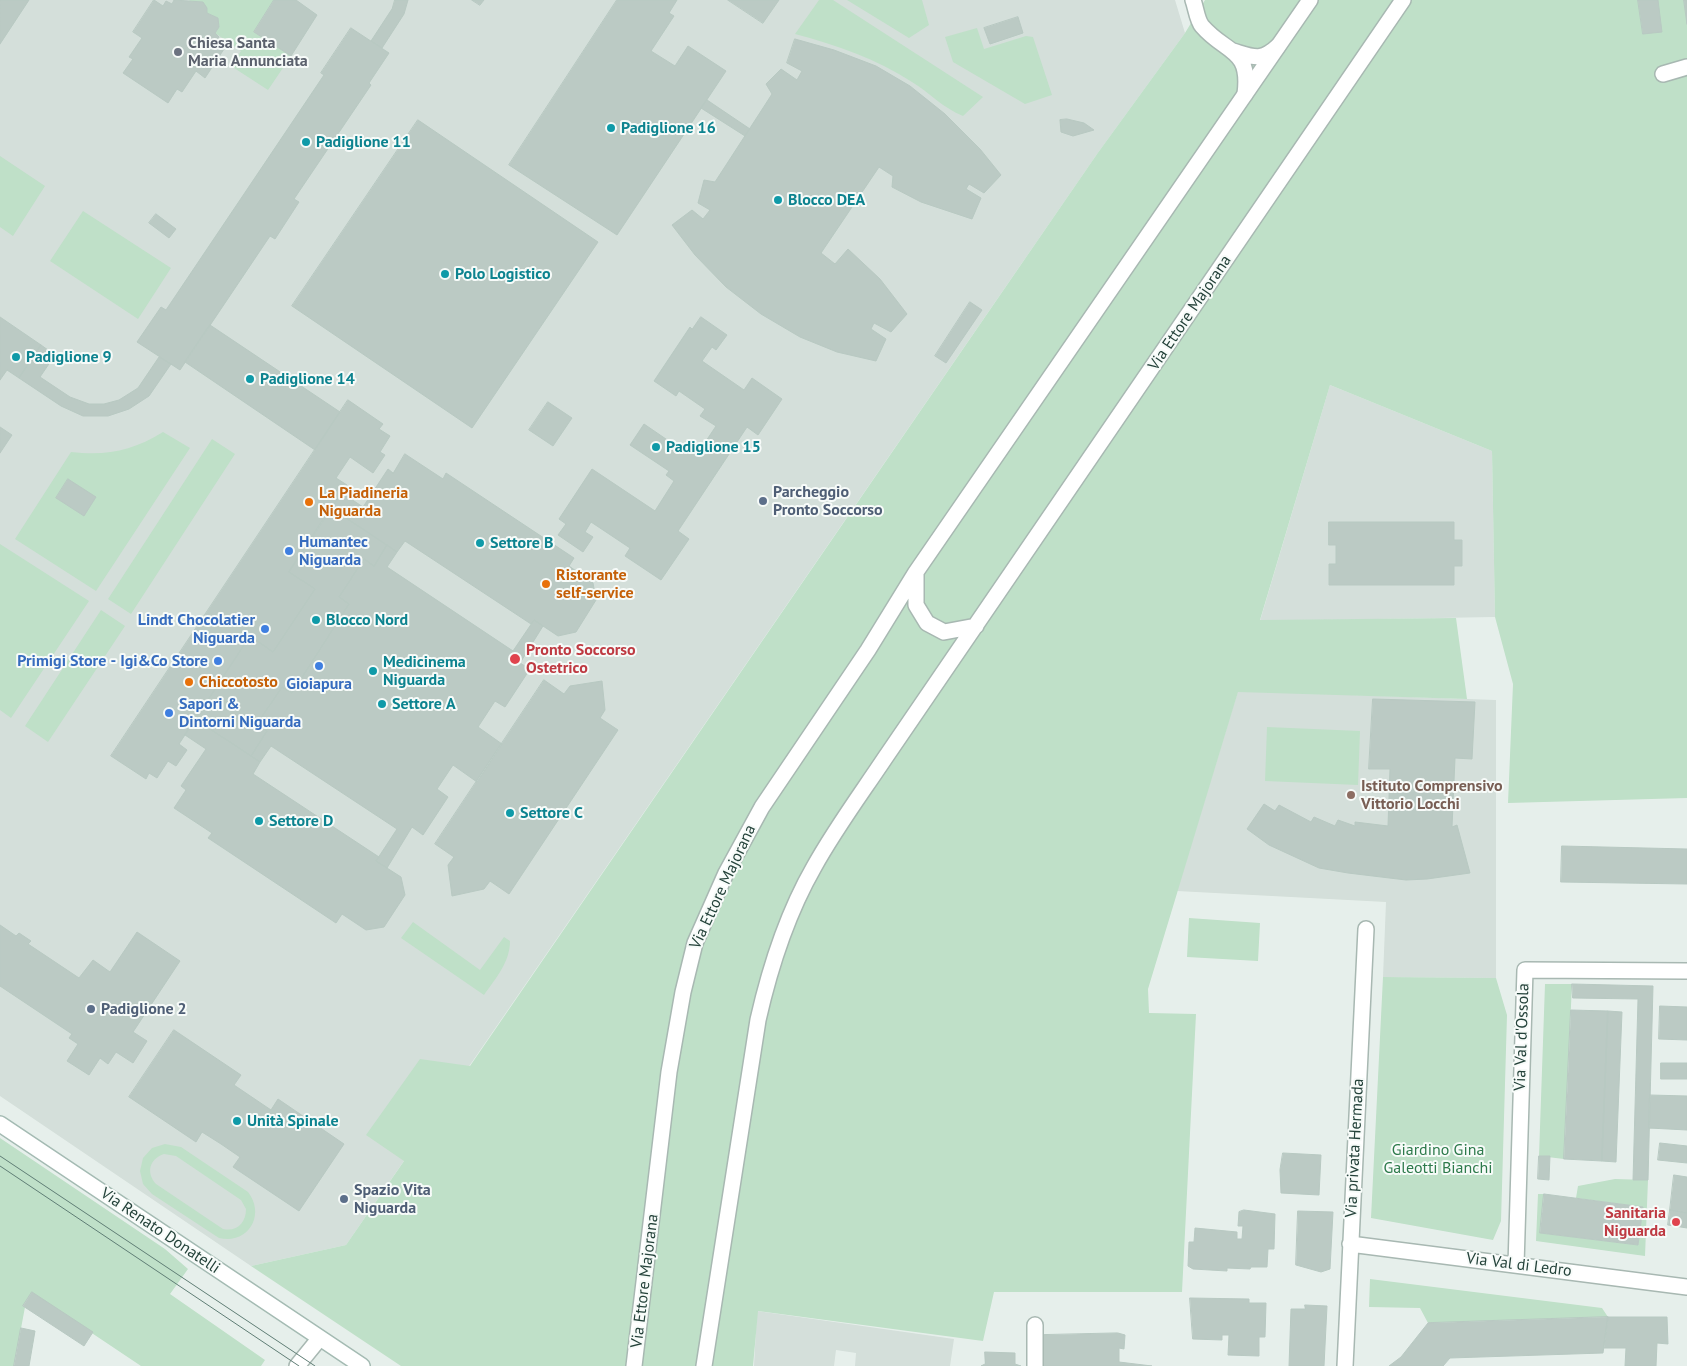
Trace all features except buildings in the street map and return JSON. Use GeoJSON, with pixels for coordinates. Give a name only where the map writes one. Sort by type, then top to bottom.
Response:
{"type":"FeatureCollection","features":[{"type":"Feature","properties":{"kind":"street"},"geometry":{"type":"LineString","coordinates":[[1194,0],[1201,24],[1232,50],[1244,64],[1247,78],[1245,94]]}},
{"type":"Feature","properties":{"kind":"street","name":"Via Ettore Majorana"},"geometry":{"type":"LineString","coordinates":[[634,1365],[669,1072],[683,992],[695,944],[726,873],[762,807],[868,650],[916,572],[1310,0]]}},
{"type":"Feature","properties":{"kind":"street","name":"Via Ettore Majorana"},"geometry":{"type":"LineString","coordinates":[[704,1366],[757,1028],[765,990],[786,926],[813,868],[830,839],[1404,0]]}},
{"type":"Feature","properties":{"kind":"street"},"geometry":{"type":"LineString","coordinates":[[1232,50],[1261,57],[1268,55],[1278,46]]}},
{"type":"Feature","properties":{"kind":"street"},"geometry":{"type":"LineString","coordinates":[[1663,74],[1687,67]]}},
{"type":"Feature","properties":{"kind":"street"},"geometry":{"type":"LineString","coordinates":[[916,572],[916,605],[928,622],[944,632],[976,626]]}},
{"type":"Feature","properties":{"kind":"street","name":"Via privata Hermada"},"geometry":{"type":"LineString","coordinates":[[1345,1366],[1366,929]]}},
{"type":"Feature","properties":{"kind":"street","name":"Via Val d'Ossola"},"geometry":{"type":"LineString","coordinates":[[1516,1265],[1525,970],[1687,971]]}},
{"type":"Feature","properties":{"kind":"street","name":"Via Renato Donatelli"},"geometry":{"type":"LineString","coordinates":[[0,1124],[362,1366]]}},
{"type":"Feature","properties":{"kind":"street","name":"Via Val di Ledro"},"geometry":{"type":"LineString","coordinates":[[1350,1244],[1687,1287]]}},
{"type":"Feature","properties":{"kind":"street"},"geometry":{"type":"LineString","coordinates":[[1035,1325],[1035,1366]]}},
{"type":"Feature","properties":{"kind":"street"},"geometry":{"type":"LineString","coordinates":[[297,1366],[319,1338]]}},
{"type":"Feature","properties":{"kind":"shaded area"},"geometry":{"type":"Polygon","coordinates":[[[0,0],[1175,0],[1185,33],[1097,154],[346,1245],[251,1266],[0,1096],[0,0]]]}},
{"type":"Feature","properties":{"kind":"shaded area"},"geometry":{"type":"Polygon","coordinates":[[[1330,385],[1492,451],[1495,617],[1260,621],[1330,385]]]}},
{"type":"Feature","properties":{"kind":"shaded area","name":"Istituto Comprensivo Vittorio Locchi"},"geometry":{"type":"Polygon","coordinates":[[[1238,691],[1496,700],[1496,978],[1383,977],[1386,902],[1177,891],[1238,691]]]}},
{"type":"Feature","properties":{"kind":"shaded area"},"geometry":{"type":"Polygon","coordinates":[[[757,1311],[954,1339],[950,1366],[855,1366],[856,1353],[836,1350],[834,1366],[754,1366],[757,1311]]]}},
{"type":"Feature","properties":{"kind":"green space"},"geometry":{"type":"Polygon","coordinates":[[[189,0],[274,0],[254,32],[291,56],[268,90],[231,66],[241,51],[215,33],[219,27],[218,18],[207,13],[205,5],[201,2],[192,3],[189,0]]]}},
{"type":"Feature","properties":{"kind":"green space"},"geometry":{"type":"Polygon","coordinates":[[[819,0],[833,0],[983,97],[963,116],[949,109],[912,82],[884,66],[841,48],[795,34],[819,0]]]}},
{"type":"Feature","properties":{"kind":"green space"},"geometry":{"type":"Polygon","coordinates":[[[847,0],[922,0],[929,25],[909,38],[847,0]]]}},
{"type":"Feature","properties":{"kind":"green space"},"geometry":{"type":"Polygon","coordinates":[[[1205,0],[1687,0],[1687,798],[1508,803],[1513,684],[1495,617],[1492,451],[1330,385],[1260,620],[1456,618],[1467,699],[1238,692],[1148,989],[1149,1013],[1196,1014],[1182,1292],[994,1292],[983,1341],[758,1311],[753,1366],[401,1366],[251,1266],[346,1245],[404,1161],[366,1135],[420,1059],[470,1066],[1097,154],[1185,33],[1205,0]]]}},
{"type":"Feature","properties":{"kind":"green space"},"geometry":{"type":"Polygon","coordinates":[[[977,28],[984,49],[1026,36],[1033,37],[1052,95],[1025,104],[953,62],[945,37],[977,28]]]}},
{"type":"Feature","properties":{"kind":"green space"},"geometry":{"type":"Polygon","coordinates":[[[0,156],[45,186],[13,236],[0,227],[0,156]]]}},
{"type":"Feature","properties":{"kind":"green space"},"geometry":{"type":"Polygon","coordinates":[[[83,211],[171,268],[138,319],[50,261],[83,211]]]}},
{"type":"Feature","properties":{"kind":"green space"},"geometry":{"type":"Polygon","coordinates":[[[163,432],[190,448],[96,591],[15,539],[71,452],[96,453],[119,451],[141,444],[163,432]]]}},
{"type":"Feature","properties":{"kind":"green space"},"geometry":{"type":"Polygon","coordinates":[[[212,439],[235,454],[131,614],[108,599],[212,439]]]}},
{"type":"Feature","properties":{"kind":"green space"},"geometry":{"type":"Polygon","coordinates":[[[0,544],[89,601],[11,718],[0,710],[0,544]]]}},
{"type":"Feature","properties":{"kind":"green space"},"geometry":{"type":"Polygon","coordinates":[[[101,610],[125,626],[48,742],[25,726],[101,610]]]}},
{"type":"Feature","properties":{"kind":"green space"},"geometry":{"type":"Polygon","coordinates":[[[1267,727],[1360,731],[1358,785],[1265,781],[1267,727]]]}},
{"type":"Feature","properties":{"kind":"green space"},"geometry":{"type":"Polygon","coordinates":[[[1189,918],[1260,923],[1258,961],[1187,957],[1189,918]]]}},
{"type":"Feature","properties":{"kind":"green space"},"geometry":{"type":"Polygon","coordinates":[[[413,922],[480,970],[504,937],[510,941],[505,963],[484,995],[401,938],[413,922]]]}},
{"type":"Feature","properties":{"kind":"green space","name":"Giardino Gina Galeotti Bianchi"},"geometry":{"type":"Polygon","coordinates":[[[1383,977],[1496,978],[1507,1015],[1501,1221],[1493,1240],[1371,1218],[1383,977]]]}},
{"type":"Feature","properties":{"kind":"green space"},"geometry":{"type":"Polygon","coordinates":[[[1545,984],[1572,984],[1564,1159],[1539,1156],[1545,984]]]}},
{"type":"Feature","properties":{"kind":"green space"},"geometry":{"type":"Polygon","coordinates":[[[0,1138],[165,1249],[188,1269],[170,1294],[265,1360],[261,1366],[141,1366],[32,1293],[23,1306],[25,1307],[14,1366],[0,1366],[0,1138]]]}},
{"type":"Feature","properties":{"kind":"green space"},"geometry":{"type":"Polygon","coordinates":[[[165,1144],[181,1147],[248,1192],[255,1210],[254,1219],[246,1233],[229,1239],[219,1238],[152,1194],[143,1184],[140,1171],[143,1158],[152,1148],[165,1144]],[[164,1154],[152,1163],[150,1171],[156,1184],[223,1229],[228,1230],[240,1225],[246,1214],[246,1209],[241,1200],[176,1156],[164,1154]]]}},
{"type":"Feature","properties":{"kind":"green space"},"geometry":{"type":"Polygon","coordinates":[[[1615,1179],[1648,1180],[1645,1256],[1536,1241],[1538,1194],[1544,1194],[1540,1233],[1638,1245],[1643,1207],[1576,1198],[1578,1186],[1615,1179]]]}},
{"type":"Feature","properties":{"kind":"green space"},"geometry":{"type":"Polygon","coordinates":[[[1370,1279],[1602,1308],[1608,1317],[1428,1323],[1420,1308],[1369,1307],[1370,1279]]]}},
{"type":"Feature","properties":{"kind":"tram line"},"geometry":{"type":"LineString","coordinates":[[0,1156],[315,1366]]}},
{"type":"Feature","properties":{"kind":"tram line"},"geometry":{"type":"LineString","coordinates":[[0,1166],[299,1366]]}},
{"type":"Feature","properties":{"kind":"place","name":"Chiesa Santa Maria Annunciata"},"geometry":{"type":"Point","coordinates":[178,52]}},
{"type":"Feature","properties":{"kind":"place","name":"Padiglione 16"},"geometry":{"type":"Point","coordinates":[611,128]}},
{"type":"Feature","properties":{"kind":"place","name":"Padiglione 11"},"geometry":{"type":"Point","coordinates":[306,142]}},
{"type":"Feature","properties":{"kind":"place","name":"Blocco DEA"},"geometry":{"type":"Point","coordinates":[778,200]}},
{"type":"Feature","properties":{"kind":"place","name":"Polo Logistico"},"geometry":{"type":"Point","coordinates":[445,274]}},
{"type":"Feature","properties":{"kind":"place","name":"Padiglione 9"},"geometry":{"type":"Point","coordinates":[16,357]}},
{"type":"Feature","properties":{"kind":"place","name":"Padiglione 14"},"geometry":{"type":"Point","coordinates":[250,379]}},
{"type":"Feature","properties":{"kind":"place","name":"Padiglione 15"},"geometry":{"type":"Point","coordinates":[656,447]}},
{"type":"Feature","properties":{"kind":"place","name":"Parcheggio Pronto Soccorso"},"geometry":{"type":"Point","coordinates":[763,501]}},
{"type":"Feature","properties":{"kind":"place","name":"La Piadineria Niguarda"},"geometry":{"type":"Point","coordinates":[309,502]}},
{"type":"Feature","properties":{"kind":"place","name":"Settore B"},"geometry":{"type":"Point","coordinates":[480,543]}},
{"type":"Feature","properties":{"kind":"place","name":"Humantec Niguarda"},"geometry":{"type":"Point","coordinates":[289,551]}},
{"type":"Feature","properties":{"kind":"place","name":"Ristorante self-service"},"geometry":{"type":"Point","coordinates":[546,584]}},
{"type":"Feature","properties":{"kind":"place","name":"Blocco Nord"},"geometry":{"type":"Point","coordinates":[316,620]}},
{"type":"Feature","properties":{"kind":"place","name":"Lindt Chocolatier Niguarda"},"geometry":{"type":"Point","coordinates":[265,629]}},
{"type":"Feature","properties":{"kind":"place","name":"Pronto Soccorso Ostetrico"},"geometry":{"type":"Point","coordinates":[515,659]}},
{"type":"Feature","properties":{"kind":"place","name":"Primigi Store - Igi&Co Store"},"geometry":{"type":"Point","coordinates":[218,661]}},
{"type":"Feature","properties":{"kind":"place","name":"Gioiapura"},"geometry":{"type":"Point","coordinates":[319,666]}},
{"type":"Feature","properties":{"kind":"place","name":"Medicinema Niguarda"},"geometry":{"type":"Point","coordinates":[373,671]}},
{"type":"Feature","properties":{"kind":"place","name":"Chiccotosto"},"geometry":{"type":"Point","coordinates":[189,682]}},
{"type":"Feature","properties":{"kind":"place","name":"Settore A"},"geometry":{"type":"Point","coordinates":[382,704]}},
{"type":"Feature","properties":{"kind":"place","name":"Sapori & Dintorni Niguarda"},"geometry":{"type":"Point","coordinates":[169,713]}},
{"type":"Feature","properties":{"kind":"place","name":"Istituto Comprensivo Vittorio Locchi"},"geometry":{"type":"Point","coordinates":[1351,795]}},
{"type":"Feature","properties":{"kind":"place","name":"Settore C"},"geometry":{"type":"Point","coordinates":[510,813]}},
{"type":"Feature","properties":{"kind":"place","name":"Settore D"},"geometry":{"type":"Point","coordinates":[259,821]}},
{"type":"Feature","properties":{"kind":"place","name":"Padiglione 2"},"geometry":{"type":"Point","coordinates":[91,1009]}},
{"type":"Feature","properties":{"kind":"place","name":"Unità Spinale"},"geometry":{"type":"Point","coordinates":[237,1121]}},
{"type":"Feature","properties":{"kind":"place","name":"Spazio Vita Niguarda"},"geometry":{"type":"Point","coordinates":[344,1199]}},
{"type":"Feature","properties":{"kind":"place","name":"Sanitaria Niguarda"},"geometry":{"type":"Point","coordinates":[1676,1222]}}]}
